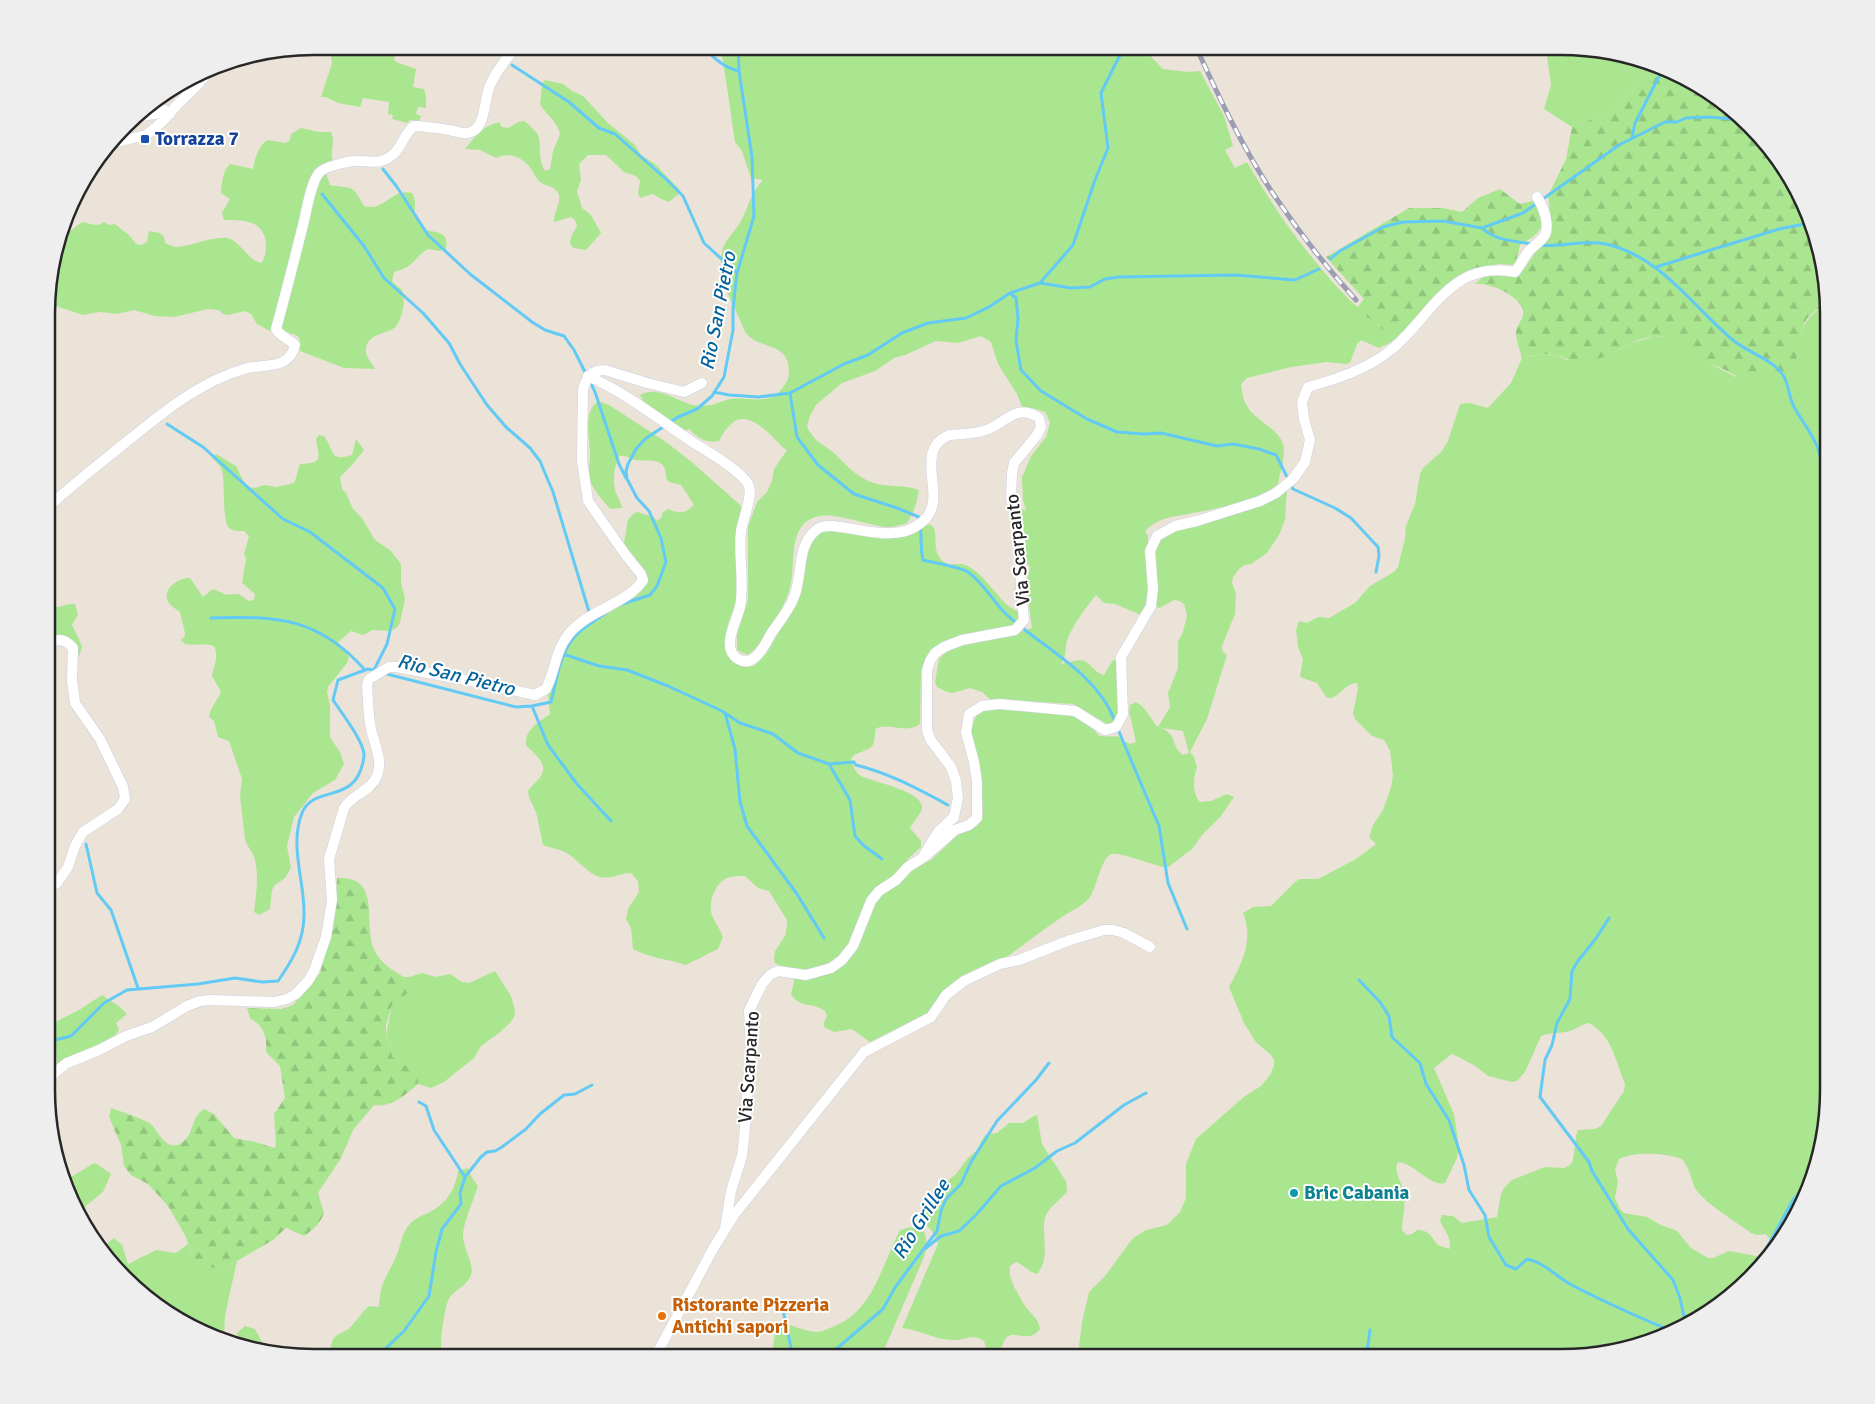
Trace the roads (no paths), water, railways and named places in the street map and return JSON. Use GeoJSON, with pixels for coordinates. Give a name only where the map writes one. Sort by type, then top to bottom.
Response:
{"type":"FeatureCollection","features":[{"type":"Feature","properties":{"kind":"street"},"geometry":{"type":"LineString","coordinates":[[55,501],[153,419],[206,385],[245,368],[274,365],[285,361],[293,354],[295,345],[290,340],[281,336],[276,329],[306,210],[319,172],[353,161],[380,162],[387,159],[397,152],[405,140],[408,131],[414,126],[465,133],[473,132],[480,123],[484,113],[484,101],[490,85],[510,55]]}},
{"type":"Feature","properties":{"kind":"street"},"geometry":{"type":"LineString","coordinates":[[121,141],[146,135],[163,123],[175,107],[199,82]]}},
{"type":"Feature","properties":{"kind":"street"},"geometry":{"type":"LineString","coordinates":[[148,115],[164,110],[170,114]]}},
{"type":"Feature","properties":{"kind":"street","name":"Via Scarpanto"},"geometry":{"type":"LineString","coordinates":[[659,1349],[725,1229],[731,1191],[742,1156],[744,1139],[751,1044],[749,1011],[762,984],[770,975],[778,971],[806,975],[831,968],[842,960],[853,946],[875,894],[896,880],[908,866],[924,857],[955,830],[969,825],[977,818],[977,782],[966,732],[969,714],[982,706],[999,704],[1075,711],[1105,730],[1116,727],[1123,714],[1121,657],[1151,606],[1153,589],[1150,551],[1157,536],[1174,526],[1197,521],[1260,501],[1276,493],[1292,479],[1305,462],[1310,440],[1304,419],[1302,402],[1308,387],[1351,373],[1391,350],[1416,325],[1428,309],[1454,284],[1473,274],[1492,270],[1515,272],[1528,253],[1545,235],[1547,222],[1537,197]]}},
{"type":"Feature","properties":{"kind":"street"},"geometry":{"type":"LineString","coordinates":[[55,1073],[67,1063],[126,1036],[152,1027],[187,1006],[200,1001],[274,1002],[287,999],[296,994],[308,981],[320,956],[332,900],[329,859],[344,808],[347,802],[366,790],[377,776],[379,762],[378,751],[370,725],[367,685],[369,679],[389,668],[396,667],[471,680],[535,695],[546,689],[557,657],[568,634],[585,619],[634,591],[643,580],[641,574],[588,501],[582,460],[583,389],[588,376],[598,370],[605,370],[647,384],[684,392],[702,383]]}},
{"type":"Feature","properties":{"kind":"street","name":"Via Scarpanto"},"geometry":{"type":"LineString","coordinates":[[588,376],[633,402],[724,463],[749,484],[751,494],[741,533],[742,595],[730,641],[730,649],[733,655],[739,660],[746,661],[756,658],[789,608],[796,589],[802,551],[807,540],[816,530],[821,526],[832,526],[888,533],[904,531],[917,526],[926,517],[933,504],[931,460],[933,450],[938,442],[949,435],[988,429],[1012,414],[1019,412],[1028,413],[1039,418],[1041,426],[1037,435],[1014,463],[1011,485],[1013,510],[1020,537],[1021,590],[1024,620],[1015,630],[962,640],[944,647],[935,652],[927,670],[927,730],[930,739],[951,767],[956,781],[958,798],[954,817],[938,832],[924,857]]}},
{"type":"Feature","properties":{"kind":"street"},"geometry":{"type":"LineString","coordinates":[[55,640],[66,641],[73,648],[72,680],[75,703],[100,739],[123,787],[125,799],[118,808],[82,832],[68,867],[55,884]]}},
{"type":"Feature","properties":{"kind":"street"},"geometry":{"type":"LineString","coordinates":[[725,1229],[734,1215],[864,1052],[931,1018],[946,995],[964,981],[1000,964],[1019,960],[1070,940],[1104,930],[1124,932],[1150,948]]}},
{"type":"Feature","properties":{"kind":"waterway"},"geometry":{"type":"LineString","coordinates":[[711,55],[728,68],[739,71]]}},
{"type":"Feature","properties":{"kind":"waterway","name":"Rio San Pietro"},"geometry":{"type":"LineString","coordinates":[[619,605],[650,595],[657,586],[666,562],[661,538],[649,511],[637,498],[627,479],[626,471],[628,464],[636,449],[645,439],[678,417],[697,409],[712,396],[724,377],[733,330],[733,308],[737,273],[754,216],[752,157],[738,55]]}},
{"type":"Feature","properties":{"kind":"waterway"},"geometry":{"type":"LineString","coordinates":[[1040,283],[1073,245],[1108,148],[1101,93],[1120,55]]}},
{"type":"Feature","properties":{"kind":"waterway"},"geometry":{"type":"LineString","coordinates":[[512,65],[569,102],[599,128],[615,134],[667,180],[683,196],[704,243],[737,273]]}},
{"type":"Feature","properties":{"kind":"waterway"},"geometry":{"type":"LineString","coordinates":[[1632,137],[1635,123],[1660,75]]}},
{"type":"Feature","properties":{"kind":"waterway"},"geometry":{"type":"LineString","coordinates":[[1330,259],[1340,251],[1383,227],[1403,222],[1443,221],[1482,228],[1523,213],[1619,145],[1665,122],[1677,122],[1686,118],[1709,117],[1733,120]]}},
{"type":"Feature","properties":{"kind":"waterway"},"geometry":{"type":"LineString","coordinates":[[383,169],[428,235],[470,274],[532,322],[545,330],[564,336],[574,350],[587,376]]}},
{"type":"Feature","properties":{"kind":"waterway"},"geometry":{"type":"LineString","coordinates":[[322,194],[364,246],[384,278],[423,313],[449,343],[460,364],[487,405],[506,427],[530,448],[540,461],[553,492],[590,615]]}},
{"type":"Feature","properties":{"kind":"waterway"},"geometry":{"type":"LineString","coordinates":[[1656,267],[1779,229],[1803,224]]}},
{"type":"Feature","properties":{"kind":"waterway"},"geometry":{"type":"LineString","coordinates":[[1482,228],[1499,238],[1532,244]]}},
{"type":"Feature","properties":{"kind":"waterway"},"geometry":{"type":"LineString","coordinates":[[1538,245],[1606,244],[1626,250],[1660,271],[1734,341],[1767,360],[1778,369],[1785,379],[1794,407],[1809,431],[1820,455]]}},
{"type":"Feature","properties":{"kind":"waterway"},"geometry":{"type":"LineString","coordinates":[[714,392],[759,397],[790,393],[844,364],[868,355],[902,333],[928,323],[966,318],[989,307],[1010,293],[1040,283],[1071,288],[1090,287],[1105,279],[1118,277],[1235,275],[1295,280],[1319,269]]}},
{"type":"Feature","properties":{"kind":"waterway"},"geometry":{"type":"LineString","coordinates":[[1010,293],[1016,298],[1018,318],[1016,341],[1021,370],[1041,391],[1087,419],[1117,432],[1161,433],[1217,446],[1233,444],[1259,449],[1276,455],[1293,489],[1335,508],[1351,518],[1378,547],[1379,556],[1376,572]]}},
{"type":"Feature","properties":{"kind":"waterway"},"geometry":{"type":"LineString","coordinates":[[590,381],[619,464],[626,478]]}},
{"type":"Feature","properties":{"kind":"waterway"},"geometry":{"type":"LineString","coordinates":[[790,393],[797,437],[818,465],[854,494],[897,508],[919,517],[919,519]]}},
{"type":"Feature","properties":{"kind":"waterway"},"geometry":{"type":"LineString","coordinates":[[167,424],[203,447],[283,519],[310,532],[383,588],[395,609],[387,644],[374,670]]}},
{"type":"Feature","properties":{"kind":"waterway"},"geometry":{"type":"LineString","coordinates":[[920,525],[923,560],[959,568],[974,576],[1007,615],[1082,675],[1106,704],[1115,721]]}},
{"type":"Feature","properties":{"kind":"waterway","name":"Rio San Pietro"},"geometry":{"type":"LineString","coordinates":[[383,673],[516,707],[551,702],[560,665],[567,648],[578,633],[607,612]]}},
{"type":"Feature","properties":{"kind":"waterway"},"geometry":{"type":"LineString","coordinates":[[211,618],[256,618],[295,623],[330,639],[348,652],[365,670]]}},
{"type":"Feature","properties":{"kind":"waterway"},"geometry":{"type":"LineString","coordinates":[[563,654],[599,666],[627,670],[668,686],[722,711],[740,723],[773,734],[798,753],[829,764],[850,800],[855,836],[863,845],[882,859]]}},
{"type":"Feature","properties":{"kind":"waterway","name":"Rio San Pietro"},"geometry":{"type":"LineString","coordinates":[[55,1040],[71,1036],[104,1003],[127,990],[198,984],[235,978],[262,982],[278,981],[288,966],[302,933],[304,902],[297,851],[298,826],[302,813],[308,804],[316,799],[345,789],[353,782],[360,772],[364,756],[361,743],[333,700],[338,680],[368,669],[377,671]]}},
{"type":"Feature","properties":{"kind":"waterway"},"geometry":{"type":"LineString","coordinates":[[532,706],[548,745],[577,784],[611,821]]}},
{"type":"Feature","properties":{"kind":"waterway"},"geometry":{"type":"LineString","coordinates":[[725,713],[735,749],[740,802],[747,826],[797,894],[824,938]]}},
{"type":"Feature","properties":{"kind":"waterway"},"geometry":{"type":"LineString","coordinates":[[1117,727],[1159,826],[1168,883],[1187,929]]}},
{"type":"Feature","properties":{"kind":"waterway"},"geometry":{"type":"LineString","coordinates":[[829,764],[854,762],[856,765],[880,772],[903,782],[948,805]]}},
{"type":"Feature","properties":{"kind":"waterway"},"geometry":{"type":"LineString","coordinates":[[86,844],[97,893],[111,910],[138,988]]}},
{"type":"Feature","properties":{"kind":"waterway"},"geometry":{"type":"LineString","coordinates":[[1609,918],[1572,971],[1570,999],[1557,1023],[1552,1045],[1545,1060],[1540,1097],[1589,1162],[1592,1171],[1628,1229],[1673,1280],[1684,1318]]}},
{"type":"Feature","properties":{"kind":"waterway"},"geometry":{"type":"LineString","coordinates":[[1359,980],[1380,1002],[1389,1016],[1392,1037],[1420,1063],[1426,1084],[1449,1120],[1464,1165],[1469,1190],[1485,1215],[1489,1237],[1506,1265],[1516,1269],[1527,1259],[1533,1261],[1544,1266],[1570,1284],[1663,1328]]}},
{"type":"Feature","properties":{"kind":"waterway","name":"Rio Grillee"},"geometry":{"type":"LineString","coordinates":[[836,1349],[883,1309],[896,1286],[937,1231],[941,1211],[946,1199],[961,1184],[971,1162],[997,1121],[1036,1080],[1049,1063]]}},
{"type":"Feature","properties":{"kind":"waterway"},"geometry":{"type":"LineString","coordinates":[[385,1349],[404,1331],[429,1296],[436,1252],[442,1229],[461,1204],[460,1193],[465,1177],[487,1152],[495,1151],[502,1147],[526,1129],[540,1114],[564,1095],[575,1094],[592,1085]]}},
{"type":"Feature","properties":{"kind":"waterway"},"geometry":{"type":"LineString","coordinates":[[926,1248],[941,1236],[959,1231],[976,1215],[1001,1186],[1035,1168],[1057,1151],[1075,1143],[1124,1105],[1146,1093]]}},
{"type":"Feature","properties":{"kind":"waterway"},"geometry":{"type":"LineString","coordinates":[[419,1102],[426,1106],[434,1130],[465,1177]]}},
{"type":"Feature","properties":{"kind":"waterway"},"geometry":{"type":"LineString","coordinates":[[1766,1249],[1797,1195]]}},
{"type":"Feature","properties":{"kind":"waterway"},"geometry":{"type":"LineString","coordinates":[[783,1310],[791,1349]]}},
{"type":"Feature","properties":{"kind":"waterway"},"geometry":{"type":"LineString","coordinates":[[1367,1349],[1370,1330]]}},
{"type":"Feature","properties":{"kind":"railway"},"geometry":{"type":"LineString","coordinates":[[1200,55],[1252,160],[1283,209],[1334,275],[1356,300]]}},
{"type":"Feature","properties":{"kind":"place","name":"Torrazza 7"},"geometry":{"type":"Point","coordinates":[145,139]}},
{"type":"Feature","properties":{"kind":"place","name":"Bric Cabania"},"geometry":{"type":"Point","coordinates":[1294,1193]}},
{"type":"Feature","properties":{"kind":"place","name":"Ristorante Pizzeria Antichi sapori"},"geometry":{"type":"Point","coordinates":[662,1316]}}]}
